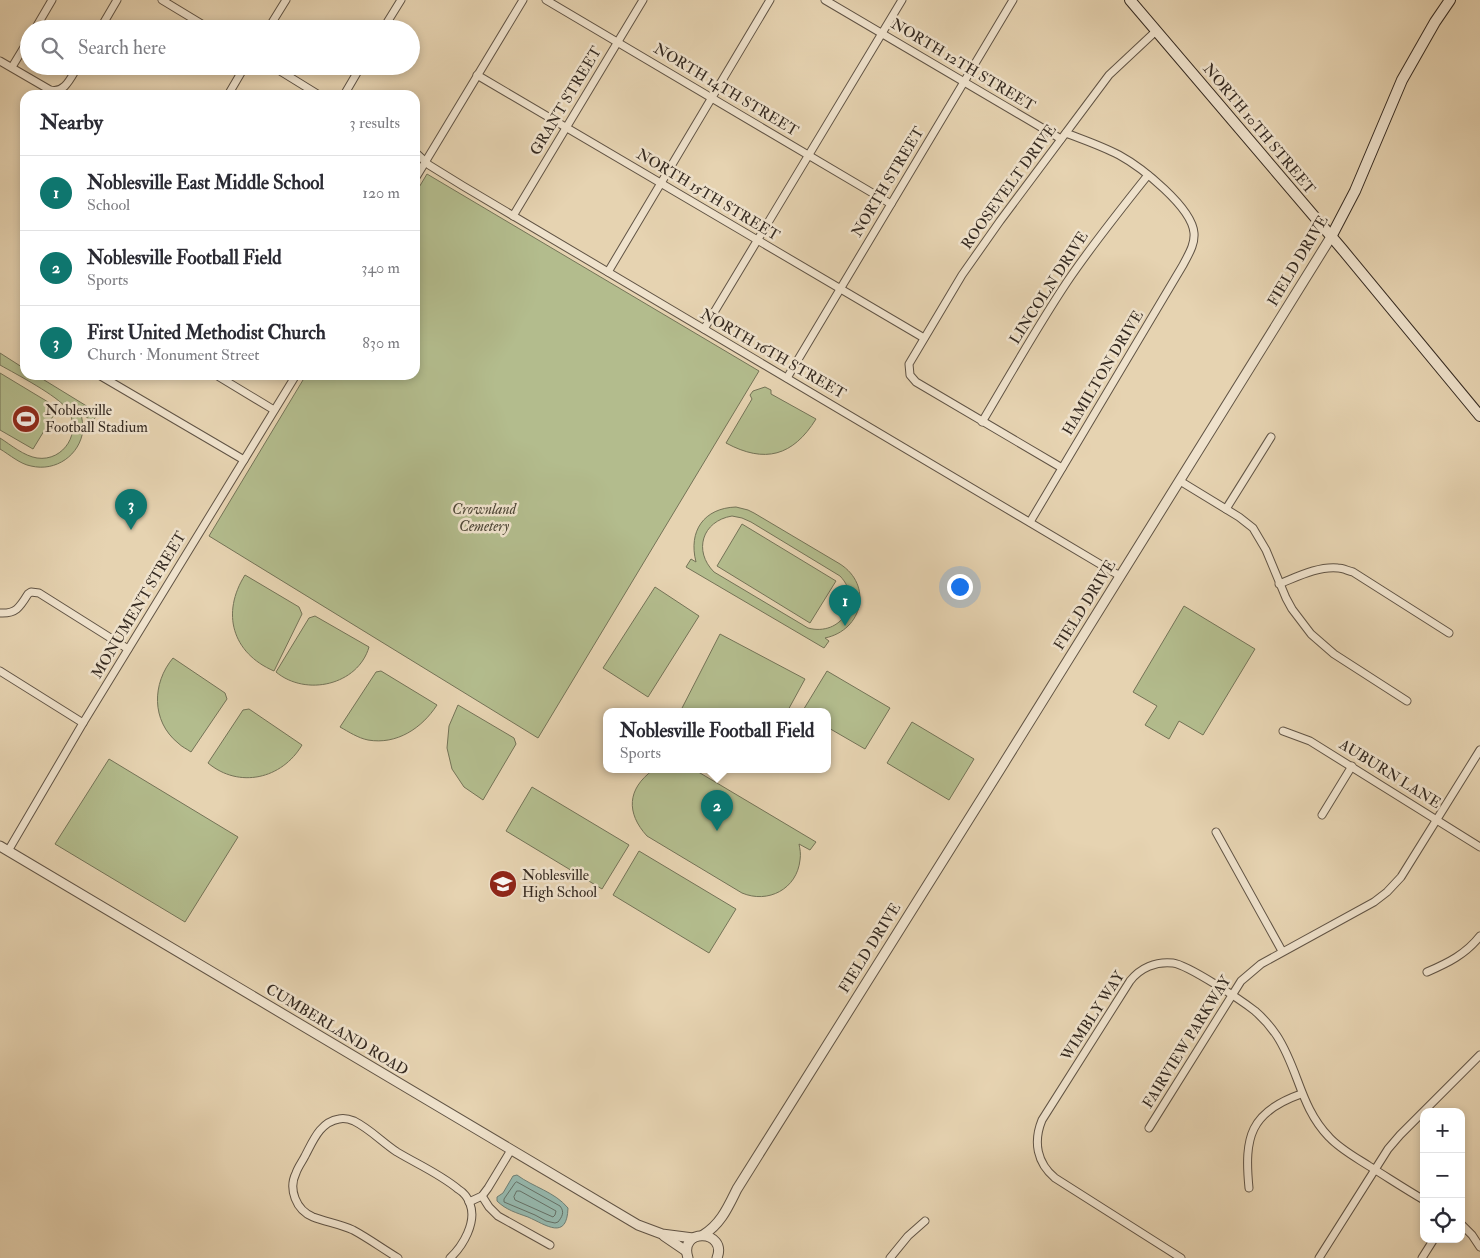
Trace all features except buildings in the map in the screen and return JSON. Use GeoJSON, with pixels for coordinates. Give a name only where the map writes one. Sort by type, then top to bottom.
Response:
{"type":"FeatureCollection","features":[{"type":"Feature","properties":{"kind":"main road","name":"NORTH 10TH STREET"},"geometry":{"type":"LineString","coordinates":[[1130,0],[1480,416]]}},
{"type":"Feature","properties":{"kind":"main road","name":"FIELD DRIVE"},"geometry":{"type":"LineString","coordinates":[[1331,237],[1355,191],[1402,80],[1435,22],[1450,0]]}},
{"type":"Feature","properties":{"kind":"street"},"geometry":{"type":"LineString","coordinates":[[40,20],[52,0]]}},
{"type":"Feature","properties":{"kind":"street"},"geometry":{"type":"LineString","coordinates":[[105,20],[117,0]]}},
{"type":"Feature","properties":{"kind":"street"},"geometry":{"type":"LineString","coordinates":[[274,20],[286,0]]}},
{"type":"Feature","properties":{"kind":"street"},"geometry":{"type":"LineString","coordinates":[[389,20],[401,0]]}},
{"type":"Feature","properties":{"kind":"street"},"geometry":{"type":"LineString","coordinates":[[420,170],[523,0]]}},
{"type":"Feature","properties":{"kind":"street","name":"NORTH 14TH STREET"},"geometry":{"type":"LineString","coordinates":[[546,0],[891,204]]}},
{"type":"Feature","properties":{"kind":"street","name":"GRANT STREET"},"geometry":{"type":"LineString","coordinates":[[513,216],[642,0]]}},
{"type":"Feature","properties":{"kind":"street"},"geometry":{"type":"LineString","coordinates":[[608,272],[770,0]]}},
{"type":"Feature","properties":{"kind":"street","name":"NORTH 12TH STREET"},"geometry":{"type":"LineString","coordinates":[[825,0],[1061,139]]}},
{"type":"Feature","properties":{"kind":"street"},"geometry":{"type":"LineString","coordinates":[[704,329],[902,0]]}},
{"type":"Feature","properties":{"kind":"street","name":"NORTH STREET"},"geometry":{"type":"LineString","coordinates":[[787,378],[1013,0]]}},
{"type":"Feature","properties":{"kind":"street"},"geometry":{"type":"LineString","coordinates":[[166,1],[196,20]]}},
{"type":"Feature","properties":{"kind":"street","name":"ROOSEVELT DRIVE"},"geometry":{"type":"LineString","coordinates":[[982,422],[916,382],[910,375],[909,364],[962,275],[1000,221],[1109,75],[1156,31]]}},
{"type":"Feature","properties":{"kind":"street"},"geometry":{"type":"LineString","coordinates":[[12,68],[20,54]]}},
{"type":"Feature","properties":{"kind":"street"},"geometry":{"type":"LineString","coordinates":[[0,60],[20,73]]}},
{"type":"Feature","properties":{"kind":"street"},"geometry":{"type":"LineString","coordinates":[[24,75],[50,90]]}},
{"type":"Feature","properties":{"kind":"street"},"geometry":{"type":"LineString","coordinates":[[62,90],[73,75]]}},
{"type":"Feature","properties":{"kind":"street"},"geometry":{"type":"LineString","coordinates":[[231,90],[240,75]]}},
{"type":"Feature","properties":{"kind":"street"},"geometry":{"type":"LineString","coordinates":[[287,75],[311,90]]}},
{"type":"Feature","properties":{"kind":"street"},"geometry":{"type":"LineString","coordinates":[[347,90],[356,75]]}},
{"type":"Feature","properties":{"kind":"street","name":"NORTH 15TH STREET"},"geometry":{"type":"LineString","coordinates":[[477,75],[924,338]]}},
{"type":"Feature","properties":{"kind":"street"},"geometry":{"type":"LineString","coordinates":[[1066,133],[1121,156],[1148,175]]}},
{"type":"Feature","properties":{"kind":"street","name":"NORTH 16TH STREET"},"geometry":{"type":"LineString","coordinates":[[420,157],[425,162],[513,216],[1120,576]]}},
{"type":"Feature","properties":{"kind":"street","name":"HAMILTON DRIVE"},"geometry":{"type":"LineString","coordinates":[[1030,522],[1183,266],[1192,247],[1194,236],[1188,216],[1170,195],[1148,175]]}},
{"type":"Feature","properties":{"kind":"street","name":"LINCOLN DRIVE"},"geometry":{"type":"LineString","coordinates":[[982,422],[1068,280],[1148,175]]}},
{"type":"Feature","properties":{"kind":"street","name":"FIELD DRIVE"},"geometry":{"type":"LineString","coordinates":[[724,1214],[747,1174],[1331,237]]}},
{"type":"Feature","properties":{"kind":"street"},"geometry":{"type":"LineString","coordinates":[[108,380],[244,460]]}},
{"type":"Feature","properties":{"kind":"street"},"geometry":{"type":"LineString","coordinates":[[224,380],[274,410]]}},
{"type":"Feature","properties":{"kind":"street","name":"MONUMENT STREET"},"geometry":{"type":"LineString","coordinates":[[4,849],[293,380]]}},
{"type":"Feature","properties":{"kind":"street"},"geometry":{"type":"LineString","coordinates":[[982,422],[1062,468]]}},
{"type":"Feature","properties":{"kind":"street"},"geometry":{"type":"LineString","coordinates":[[1226,509],[1271,437]]}},
{"type":"Feature","properties":{"kind":"street"},"geometry":{"type":"LineString","coordinates":[[1180,481],[1247,523],[1258,535],[1292,609],[1324,647],[1407,700]]}},
{"type":"Feature","properties":{"kind":"street"},"geometry":{"type":"LineString","coordinates":[[1279,584],[1319,569],[1342,568],[1353,572],[1449,633]]}},
{"type":"Feature","properties":{"kind":"street"},"geometry":{"type":"LineString","coordinates":[[0,614],[8,614],[16,610],[22,605],[28,594],[39,593],[128,649]]}},
{"type":"Feature","properties":{"kind":"street"},"geometry":{"type":"LineString","coordinates":[[0,671],[83,723]]}},
{"type":"Feature","properties":{"kind":"street","name":"AUBURN LANE"},"geometry":{"type":"LineString","coordinates":[[1283,731],[1310,741],[1480,846]]}},
{"type":"Feature","properties":{"kind":"street","name":"FAIRVIEW PARKWAY"},"geometry":{"type":"LineString","coordinates":[[1149,1128],[1241,981],[1261,964],[1383,896],[1401,877],[1480,750]]}},
{"type":"Feature","properties":{"kind":"street"},"geometry":{"type":"LineString","coordinates":[[1322,815],[1352,766]]}},
{"type":"Feature","properties":{"kind":"street"},"geometry":{"type":"LineString","coordinates":[[1216,832],[1282,952]]}},
{"type":"Feature","properties":{"kind":"street","name":"CUMBERLAND ROAD"},"geometry":{"type":"LineString","coordinates":[[4,849],[638,1225],[662,1234],[693,1238]]}},
{"type":"Feature","properties":{"kind":"street"},"geometry":{"type":"LineString","coordinates":[[1427,972],[1456,959],[1480,936]]}},
{"type":"Feature","properties":{"kind":"street","name":"WIMBLY WAY"},"geometry":{"type":"LineString","coordinates":[[1181,1258],[1055,1178],[1046,1170],[1040,1160],[1038,1151],[1037,1134],[1042,1120],[1135,975],[1150,966],[1173,963],[1192,971],[1253,1010],[1270,1026],[1287,1053],[1314,1120],[1329,1138],[1347,1152],[1421,1198]]}},
{"type":"Feature","properties":{"kind":"street"},"geometry":{"type":"LineString","coordinates":[[1319,1258],[1385,1154],[1400,1135],[1480,1055]]}},
{"type":"Feature","properties":{"kind":"street"},"geometry":{"type":"LineString","coordinates":[[1249,1188],[1247,1155],[1250,1137],[1255,1128],[1273,1106],[1302,1094]]}},
{"type":"Feature","properties":{"kind":"street"},"geometry":{"type":"LineString","coordinates":[[398,1258],[353,1230],[307,1214],[296,1201],[292,1186],[295,1174],[316,1137],[326,1124],[339,1119],[353,1121],[462,1192],[469,1202],[471,1212],[467,1232],[450,1258]]}},
{"type":"Feature","properties":{"kind":"street"},"geometry":{"type":"LineString","coordinates":[[469,1202],[482,1196],[511,1150]]}},
{"type":"Feature","properties":{"kind":"street"},"geometry":{"type":"LineString","coordinates":[[482,1196],[498,1216],[550,1245]]}},
{"type":"Feature","properties":{"kind":"street"},"geometry":{"type":"LineString","coordinates":[[687,1256],[689,1242],[715,1227],[724,1214]]}},
{"type":"Feature","properties":{"kind":"street"},"geometry":{"type":"LineString","coordinates":[[716,1244],[724,1222],[724,1214]]}},
{"type":"Feature","properties":{"kind":"street"},"geometry":{"type":"LineString","coordinates":[[890,1258],[908,1236],[924,1221]]}},
{"type":"Feature","properties":{"kind":"street"},"geometry":{"type":"LineString","coordinates":[[1465,1228],[1480,1247]]}},
{"type":"Feature","properties":{"kind":"street","name":"CUMBERLAND ROAD"},"geometry":{"type":"LineString","coordinates":[[662,1234],[687,1256]]}},
{"type":"Feature","properties":{"kind":"street"},"geometry":{"type":"LineString","coordinates":[[704,1235],[713,1239],[716,1244],[718,1257]]}},
{"type":"Feature","properties":{"kind":"street"},"geometry":{"type":"LineString","coordinates":[[1422,1258],[1431,1243]]}},
{"type":"Feature","properties":{"kind":"green space","name":"Crownland Cemetery"},"geometry":{"type":"Polygon","coordinates":[[[427,174],[759,371],[538,738],[209,536],[303,380],[420,380],[420,186],[427,174]]]}},
{"type":"Feature","properties":{"kind":"green space"},"geometry":{"type":"Polygon","coordinates":[[[0,353],[20,366],[20,377],[0,365],[0,353]]]}},
{"type":"Feature","properties":{"kind":"green space","name":"Noblesville Football Stadium"},"geometry":{"type":"Polygon","coordinates":[[[0,373],[58,408],[33,449],[0,430],[0,373]]]}},
{"type":"Feature","properties":{"kind":"green space"},"geometry":{"type":"Polygon","coordinates":[[[26,380],[44,380],[98,413],[93,421],[81,414],[83,430],[81,439],[72,454],[58,464],[40,467],[27,465],[0,449],[0,438],[27,455],[47,458],[63,450],[68,443],[73,427],[67,409],[55,398],[26,380]]]}},
{"type":"Feature","properties":{"kind":"green space"},"geometry":{"type":"Polygon","coordinates":[[[765,387],[771,390],[771,394],[816,419],[798,441],[777,453],[753,453],[740,450],[726,443],[752,399],[750,395],[753,391],[765,387]]]}},
{"type":"Feature","properties":{"kind":"green space"},"geometry":{"type":"Polygon","coordinates":[[[736,507],[754,513],[840,564],[850,573],[857,583],[860,595],[859,606],[855,617],[848,626],[838,633],[825,638],[829,641],[824,648],[686,567],[691,559],[696,562],[694,540],[701,523],[715,512],[725,508],[736,507]],[[732,516],[722,519],[708,530],[704,538],[704,555],[714,572],[808,628],[820,629],[830,627],[839,622],[849,606],[850,596],[847,586],[840,576],[742,518],[732,516]]]}},
{"type":"Feature","properties":{"kind":"green space"},"geometry":{"type":"Polygon","coordinates":[[[742,524],[836,581],[810,623],[717,566],[742,524]]]}},
{"type":"Feature","properties":{"kind":"green space"},"geometry":{"type":"Polygon","coordinates":[[[245,575],[299,607],[302,614],[274,671],[248,654],[240,643],[235,630],[234,604],[238,589],[245,575]]]}},
{"type":"Feature","properties":{"kind":"green space"},"geometry":{"type":"Polygon","coordinates":[[[655,587],[699,616],[648,697],[603,668],[655,587]]]}},
{"type":"Feature","properties":{"kind":"green space"},"geometry":{"type":"Polygon","coordinates":[[[1184,606],[1255,649],[1203,735],[1179,721],[1169,739],[1145,725],[1157,706],[1133,692],[1184,606]]]}},
{"type":"Feature","properties":{"kind":"green space"},"geometry":{"type":"Polygon","coordinates":[[[315,616],[369,647],[363,660],[343,678],[330,683],[316,685],[288,680],[276,672],[309,618],[315,616]]]}},
{"type":"Feature","properties":{"kind":"green space"},"geometry":{"type":"Polygon","coordinates":[[[720,634],[805,679],[789,708],[682,708],[720,634]]]}},
{"type":"Feature","properties":{"kind":"green space"},"geometry":{"type":"Polygon","coordinates":[[[173,658],[225,693],[227,699],[191,752],[169,734],[159,713],[157,702],[158,690],[166,668],[173,658]]]}},
{"type":"Feature","properties":{"kind":"green space"},"geometry":{"type":"Polygon","coordinates":[[[381,671],[437,705],[424,721],[408,733],[389,740],[368,740],[340,727],[376,672],[381,671]]]}},
{"type":"Feature","properties":{"kind":"green space"},"geometry":{"type":"Polygon","coordinates":[[[827,671],[890,708],[865,749],[831,729],[831,708],[804,708],[827,671]]]}},
{"type":"Feature","properties":{"kind":"green space"},"geometry":{"type":"Polygon","coordinates":[[[458,705],[514,738],[516,744],[483,800],[464,787],[452,769],[447,748],[449,726],[458,705]]]}},
{"type":"Feature","properties":{"kind":"green space"},"geometry":{"type":"Polygon","coordinates":[[[249,709],[302,745],[283,766],[272,772],[246,778],[220,771],[208,763],[243,710],[249,709]]]}},
{"type":"Feature","properties":{"kind":"green space"},"geometry":{"type":"Polygon","coordinates":[[[912,722],[974,759],[949,800],[887,763],[912,722]]]}},
{"type":"Feature","properties":{"kind":"green space"},"geometry":{"type":"Polygon","coordinates":[[[109,759],[238,837],[185,922],[55,844],[109,759]]]}},
{"type":"Feature","properties":{"kind":"green space"},"geometry":{"type":"Polygon","coordinates":[[[649,773],[700,773],[816,842],[810,850],[799,844],[800,860],[798,870],[793,879],[780,892],[762,897],[742,893],[647,836],[635,819],[632,802],[634,793],[644,777],[649,773]]]}},
{"type":"Feature","properties":{"kind":"green space"},"geometry":{"type":"Polygon","coordinates":[[[532,787],[629,845],[602,889],[506,831],[532,787]]]}},
{"type":"Feature","properties":{"kind":"green space"},"geometry":{"type":"Polygon","coordinates":[[[639,851],[736,909],[709,953],[613,895],[639,851]]]}},
{"type":"Feature","properties":{"kind":"water"},"geometry":{"type":"Polygon","coordinates":[[[517,1175],[563,1202],[568,1208],[564,1224],[554,1228],[548,1226],[516,1213],[497,1201],[497,1197],[503,1193],[513,1176],[517,1175]]]}},
{"type":"Feature","properties":{"kind":"place","name":"Noblesville Football Stadium"},"geometry":{"type":"Point","coordinates":[26,419]}},
{"type":"Feature","properties":{"kind":"place","name":"First United Methodist Church"},"geometry":{"type":"Point","coordinates":[131,530]}},
{"type":"Feature","properties":{"kind":"place","name":"Noblesville East Middle School"},"geometry":{"type":"Point","coordinates":[845,626]}},
{"type":"Feature","properties":{"kind":"place","name":"Noblesville Football Field"},"geometry":{"type":"Point","coordinates":[717,831]}},
{"type":"Feature","properties":{"kind":"place","name":"Noblesville High School"},"geometry":{"type":"Point","coordinates":[503,884]}}]}
